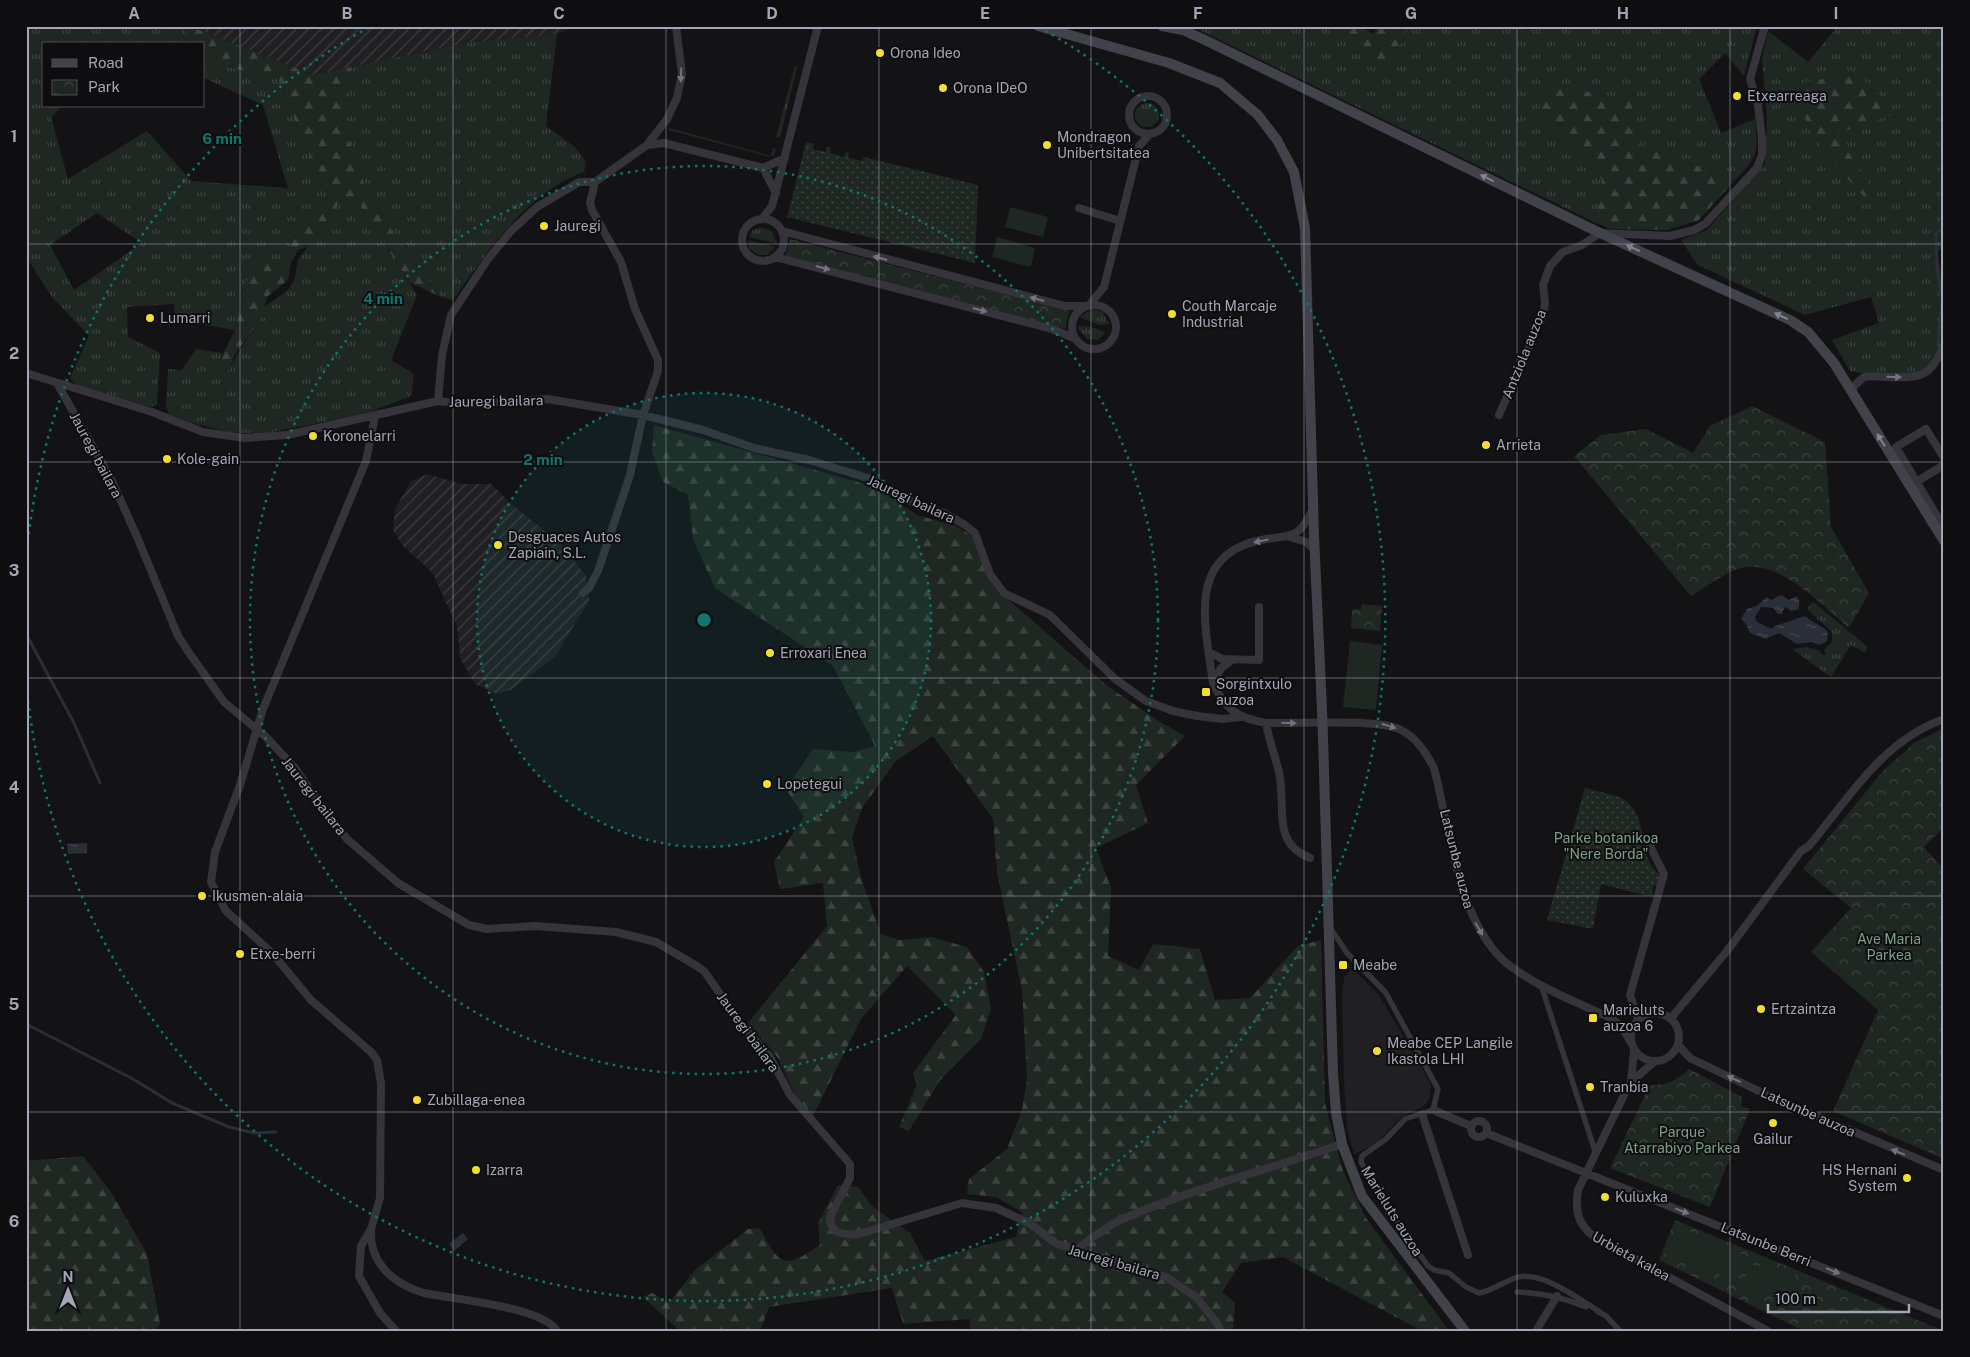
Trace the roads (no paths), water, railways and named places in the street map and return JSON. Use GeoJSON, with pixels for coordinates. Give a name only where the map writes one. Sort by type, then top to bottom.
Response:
{"type":"FeatureCollection","features":[{"type":"Feature","properties":{"kind":"main road"},"geometry":{"type":"LineString","coordinates":[[1038,26],[1169,63],[1220,83],[1250,106],[1277,140],[1294,172],[1305,228],[1314,549],[1322,710],[1333,1073],[1336,1113],[1342,1144],[1362,1196],[1465,1331]]}},
{"type":"Feature","properties":{"kind":"main road"},"geometry":{"type":"LineString","coordinates":[[1162,26],[1180,28],[1600,233],[1790,320],[1808,332],[1823,347],[1944,541]]}},
{"type":"Feature","properties":{"kind":"street"},"geometry":{"type":"LineString","coordinates":[[647,145],[660,130],[678,98],[682,74],[676,26]]}},
{"type":"Feature","properties":{"kind":"street"},"geometry":{"type":"LineString","coordinates":[[818,26],[772,208],[775,223],[782,231],[1065,306],[1098,305],[1108,310]]}},
{"type":"Feature","properties":{"kind":"street"},"geometry":{"type":"LineString","coordinates":[[1600,233],[1670,236],[1694,230],[1705,224],[1757,168],[1762,155],[1762,139],[1758,105],[1750,80],[1765,26]]}},
{"type":"Feature","properties":{"kind":"street"},"geometry":{"type":"LineString","coordinates":[[775,256],[1052,329],[1074,338],[1087,348],[1094,349],[1107,344],[1115,333],[1116,325],[1114,318],[1108,310],[1102,292],[1139,146],[1150,134],[1162,127],[1167,114],[1162,102],[1154,97],[1142,97],[1131,106],[1129,118],[1139,146]]}},
{"type":"Feature","properties":{"kind":"street"},"geometry":{"type":"LineString","coordinates":[[662,143],[663,122]]}},
{"type":"Feature","properties":{"kind":"street"},"geometry":{"type":"LineString","coordinates":[[1134,128],[1142,133],[1150,134]]}},
{"type":"Feature","properties":{"kind":"street"},"geometry":{"type":"LineString","coordinates":[[660,130],[662,143]]}},
{"type":"Feature","properties":{"kind":"street"},"geometry":{"type":"LineString","coordinates":[[647,145],[662,143],[763,168],[785,158]]}},
{"type":"Feature","properties":{"kind":"street","name":"Jauregi bailara"},"geometry":{"type":"LineString","coordinates":[[438,401],[442,354],[451,314],[488,259],[511,232],[537,207],[579,182],[595,182],[647,145]]}},
{"type":"Feature","properties":{"kind":"street"},"geometry":{"type":"LineString","coordinates":[[763,168],[776,193]]}},
{"type":"Feature","properties":{"kind":"street"},"geometry":{"type":"LineString","coordinates":[[583,593],[589,588],[601,562],[630,475],[643,416],[656,382],[658,360],[635,308],[620,262],[592,210],[590,203],[595,182]]}},
{"type":"Feature","properties":{"kind":"street"},"geometry":{"type":"LineString","coordinates":[[762,219],[772,208]]}},
{"type":"Feature","properties":{"kind":"street"},"geometry":{"type":"LineString","coordinates":[[1079,208],[1120,221]]}},
{"type":"Feature","properties":{"kind":"street"},"geometry":{"type":"LineString","coordinates":[[775,223],[762,219],[752,221],[746,226],[742,234],[744,250],[756,260],[763,261],[775,256],[783,246],[782,231]]}},
{"type":"Feature","properties":{"kind":"street","name":"Antziola auzoa"},"geometry":{"type":"LineString","coordinates":[[1499,415],[1543,315],[1545,303],[1543,285],[1550,266],[1563,252],[1582,245],[1600,233]]}},
{"type":"Feature","properties":{"kind":"street"},"geometry":{"type":"LineString","coordinates":[[1074,338],[1072,320],[1076,313],[1102,292]]}},
{"type":"Feature","properties":{"kind":"street"},"geometry":{"type":"LineString","coordinates":[[1851,391],[1857,382],[1866,377],[1918,377],[1931,369],[1939,358],[1944,343]]}},
{"type":"Feature","properties":{"kind":"street","name":"Jauregi bailara"},"geometry":{"type":"LineString","coordinates":[[26,372],[152,412],[203,432],[222,436],[266,438],[287,436],[438,401],[462,404],[548,399],[643,416],[703,430],[754,448],[809,460],[871,479],[922,508],[944,513],[966,525],[975,533],[990,574],[1004,593],[1050,615],[1115,679],[1146,701],[1172,711],[1197,716],[1222,719],[1241,717]]}},
{"type":"Feature","properties":{"kind":"street","name":"Jauregi bailara"},"geometry":{"type":"LineString","coordinates":[[57,383],[112,481],[178,636],[208,681],[224,702],[266,737],[295,768],[326,813],[347,839],[398,883],[469,925],[488,929],[535,926],[577,928],[636,936],[656,942],[704,971],[742,1025],[770,1057],[790,1095],[850,1164],[850,1178],[830,1218],[830,1224],[834,1230],[842,1235],[859,1234],[962,1203],[982,1205],[1011,1213],[1029,1223],[1057,1244],[1074,1251],[1166,1277],[1196,1298],[1217,1323],[1220,1331]]}},
{"type":"Feature","properties":{"kind":"street"},"geometry":{"type":"LineString","coordinates":[[375,416],[366,461],[272,686],[240,785],[215,852],[211,882],[226,911],[272,953],[311,1000],[371,1052],[377,1060],[381,1083],[382,1170],[380,1198],[371,1229],[361,1246],[359,1276],[376,1307],[390,1327],[396,1331]]}},
{"type":"Feature","properties":{"kind":"street"},"geometry":{"type":"LineString","coordinates":[[1944,458],[1926,428],[1896,447],[1944,528]]}},
{"type":"Feature","properties":{"kind":"street"},"geometry":{"type":"LineString","coordinates":[[1916,482],[1944,465]]}},
{"type":"Feature","properties":{"kind":"street"},"geometry":{"type":"LineString","coordinates":[[1241,717],[1228,707],[1213,683],[1204,602],[1206,587],[1212,571],[1232,551],[1245,544],[1290,537],[1302,529],[1313,509]]}},
{"type":"Feature","properties":{"kind":"street"},"geometry":{"type":"LineString","coordinates":[[1290,537],[1306,542],[1314,549]]}},
{"type":"Feature","properties":{"kind":"street"},"geometry":{"type":"LineString","coordinates":[[1209,652],[1222,659],[1259,660],[1259,607]]}},
{"type":"Feature","properties":{"kind":"street"},"geometry":{"type":"LineString","coordinates":[[1213,683],[1221,668],[1232,660]]}},
{"type":"Feature","properties":{"kind":"street","name":"Latsunbe auzoa"},"geometry":{"type":"LineString","coordinates":[[1241,717],[1266,723],[1380,724],[1400,730],[1423,748],[1434,768],[1467,905],[1480,931],[1495,953],[1512,968],[1610,1018],[1622,1027],[1630,1041]]}},
{"type":"Feature","properties":{"kind":"street"},"geometry":{"type":"LineString","coordinates":[[1671,1018],[1744,928],[1801,851],[1809,846],[1870,772],[1896,744],[1920,729],[1944,719]]}},
{"type":"Feature","properties":{"kind":"street"},"geometry":{"type":"LineString","coordinates":[[1266,723],[1270,748],[1280,773],[1284,834],[1290,845],[1300,854],[1310,858]]}},
{"type":"Feature","properties":{"kind":"street"},"geometry":{"type":"LineString","coordinates":[[1638,1019],[1630,995],[1664,874],[1650,846]]}},
{"type":"Feature","properties":{"kind":"street"},"geometry":{"type":"LineString","coordinates":[[1328,924],[1347,953],[1386,994],[1438,1089],[1434,1110],[1471,1126],[1471,1131],[1477,1137],[1486,1132],[1588,1173]]}},
{"type":"Feature","properties":{"kind":"street"},"geometry":{"type":"LineString","coordinates":[[1541,984],[1596,1156]]}},
{"type":"Feature","properties":{"kind":"street"},"geometry":{"type":"LineString","coordinates":[[1653,1012],[1671,1018],[1678,1030],[1678,1045],[1668,1058],[1655,1061],[1644,1059],[1634,1050],[1630,1041],[1633,1025],[1638,1019],[1653,1012]]}},
{"type":"Feature","properties":{"kind":"street","name":"Latsunbe auzoa"},"geometry":{"type":"LineString","coordinates":[[1678,1045],[1690,1058],[1767,1095],[1944,1170]]}},
{"type":"Feature","properties":{"kind":"street","name":"Urbieta kalea"},"geometry":{"type":"LineString","coordinates":[[1634,1050],[1631,1082],[1578,1190],[1576,1206],[1578,1218],[1589,1233],[1768,1331]]}},
{"type":"Feature","properties":{"kind":"street","name":"Urbieta kalea"},"geometry":{"type":"LineString","coordinates":[[1631,1082],[1655,1061]]}},
{"type":"Feature","properties":{"kind":"street","name":"Marieluts auzoa"},"geometry":{"type":"LineString","coordinates":[[1434,1110],[1405,1119],[1386,1139],[1362,1156],[1361,1162],[1385,1204],[1428,1266],[1434,1270],[1449,1273],[1466,1287],[1479,1293],[1517,1277],[1540,1279],[1600,1312]]}},
{"type":"Feature","properties":{"kind":"street"},"geometry":{"type":"LineString","coordinates":[[1422,1114],[1468,1255]]}},
{"type":"Feature","properties":{"kind":"street"},"geometry":{"type":"LineString","coordinates":[[1074,1251],[1123,1218],[1235,1178],[1278,1167],[1342,1144]]}},
{"type":"Feature","properties":{"kind":"street","name":"Latsunbe Berri"},"geometry":{"type":"LineString","coordinates":[[1588,1173],[1944,1316]]}},
{"type":"Feature","properties":{"kind":"street"},"geometry":{"type":"LineString","coordinates":[[371,1229],[371,1244],[378,1262],[389,1275],[407,1288],[433,1295],[534,1314],[554,1324],[557,1331]]}},
{"type":"Feature","properties":{"kind":"street"},"geometry":{"type":"LineString","coordinates":[[1517,1292],[1558,1296],[1600,1312],[1620,1331]]}},
{"type":"Feature","properties":{"kind":"street"},"geometry":{"type":"LineString","coordinates":[[1536,1331],[1558,1296]]}},
{"type":"Feature","properties":{"kind":"water"},"geometry":{"type":"Polygon","coordinates":[[[1781,595],[1789,600],[1797,596],[1799,609],[1791,611],[1786,607],[1782,614],[1778,614],[1773,608],[1761,607],[1755,617],[1757,622],[1772,629],[1775,626],[1805,616],[1828,632],[1827,641],[1820,645],[1811,642],[1797,644],[1779,633],[1765,639],[1750,633],[1746,624],[1741,619],[1747,609],[1756,606],[1767,597],[1771,600],[1781,595]]]}},
{"type":"Feature","properties":{"kind":"water"},"geometry":{"type":"Polygon","coordinates":[[[87,843],[87,853],[68,854],[67,844],[87,843]]]}},
{"type":"Feature","properties":{"kind":"water"},"geometry":{"type":"Polygon","coordinates":[[[463,1233],[468,1239],[454,1251],[449,1244],[463,1233]]]}},
{"type":"Feature","properties":{"kind":"waterway"},"geometry":{"type":"LineString","coordinates":[[1938,342],[1943,298],[1937,270],[1936,234],[1944,227]]}},
{"type":"Feature","properties":{"kind":"waterway"},"geometry":{"type":"LineString","coordinates":[[26,634],[74,723],[100,783]]}},
{"type":"Feature","properties":{"kind":"waterway"},"geometry":{"type":"LineString","coordinates":[[26,1024],[133,1079],[172,1103],[229,1127],[254,1133],[276,1132]]}},
{"type":"Feature","properties":{"kind":"place","name":"Orona Ideo"},"geometry":{"type":"Point","coordinates":[880,53]}},
{"type":"Feature","properties":{"kind":"place","name":"Orona IDeO"},"geometry":{"type":"Point","coordinates":[943,88]}},
{"type":"Feature","properties":{"kind":"place","name":"Etxearreaga"},"geometry":{"type":"Point","coordinates":[1737,96]}},
{"type":"Feature","properties":{"kind":"place","name":"Mondragon Unibertsitatea"},"geometry":{"type":"Point","coordinates":[1047,145]}},
{"type":"Feature","properties":{"kind":"place","name":"Jauregi"},"geometry":{"type":"Point","coordinates":[544,226]}},
{"type":"Feature","properties":{"kind":"place","name":"Couth Marcaje Industrial"},"geometry":{"type":"Point","coordinates":[1172,314]}},
{"type":"Feature","properties":{"kind":"place","name":"Lumarri"},"geometry":{"type":"Point","coordinates":[150,318]}},
{"type":"Feature","properties":{"kind":"place","name":"Koronelarri"},"geometry":{"type":"Point","coordinates":[313,436]}},
{"type":"Feature","properties":{"kind":"place","name":"Arrieta"},"geometry":{"type":"Point","coordinates":[1486,445]}},
{"type":"Feature","properties":{"kind":"place","name":"Kole-gain"},"geometry":{"type":"Point","coordinates":[167,459]}},
{"type":"Feature","properties":{"kind":"place","name":"Desguaces Autos Zapiain, S.L."},"geometry":{"type":"Point","coordinates":[498,545]}},
{"type":"Feature","properties":{"kind":"place","name":"Erroxari Enea"},"geometry":{"type":"Point","coordinates":[770,653]}},
{"type":"Feature","properties":{"kind":"place","name":"Sorgintxulo auzoa"},"geometry":{"type":"Point","coordinates":[1206,692]}},
{"type":"Feature","properties":{"kind":"place","name":"Lopetegui"},"geometry":{"type":"Point","coordinates":[767,784]}},
{"type":"Feature","properties":{"kind":"place","name":"Ikusmen-alaia"},"geometry":{"type":"Point","coordinates":[202,896]}},
{"type":"Feature","properties":{"kind":"place","name":"Etxe-berri"},"geometry":{"type":"Point","coordinates":[240,954]}},
{"type":"Feature","properties":{"kind":"place","name":"Meabe"},"geometry":{"type":"Point","coordinates":[1343,965]}},
{"type":"Feature","properties":{"kind":"place","name":"Ertzaintza"},"geometry":{"type":"Point","coordinates":[1761,1009]}},
{"type":"Feature","properties":{"kind":"place","name":"Marieluts auzoa 6"},"geometry":{"type":"Point","coordinates":[1593,1018]}},
{"type":"Feature","properties":{"kind":"place","name":"Meabe CEP Langile Ikastola LHI"},"geometry":{"type":"Point","coordinates":[1377,1051]}},
{"type":"Feature","properties":{"kind":"place","name":"Tranbia"},"geometry":{"type":"Point","coordinates":[1590,1087]}},
{"type":"Feature","properties":{"kind":"place","name":"Zubillaga-enea"},"geometry":{"type":"Point","coordinates":[417,1100]}},
{"type":"Feature","properties":{"kind":"place","name":"Gailur"},"geometry":{"type":"Point","coordinates":[1773,1123]}},
{"type":"Feature","properties":{"kind":"place","name":"Izarra"},"geometry":{"type":"Point","coordinates":[476,1170]}},
{"type":"Feature","properties":{"kind":"place","name":"HS Hernani System"},"geometry":{"type":"Point","coordinates":[1907,1178]}},
{"type":"Feature","properties":{"kind":"place","name":"Kuluxka"},"geometry":{"type":"Point","coordinates":[1605,1197]}},
{"type":"Feature","properties":{"kind":"park label","name":"Parke botanikoa \"Nere Borda\""},"geometry":{"type":"Point","coordinates":[1606,846]}},
{"type":"Feature","properties":{"kind":"park label","name":"Ave Maria Parkea"},"geometry":{"type":"Point","coordinates":[1889,948]}},
{"type":"Feature","properties":{"kind":"park label","name":"Parque Atarrabiyo Parkea"},"geometry":{"type":"Point","coordinates":[1682,1140]}}]}
